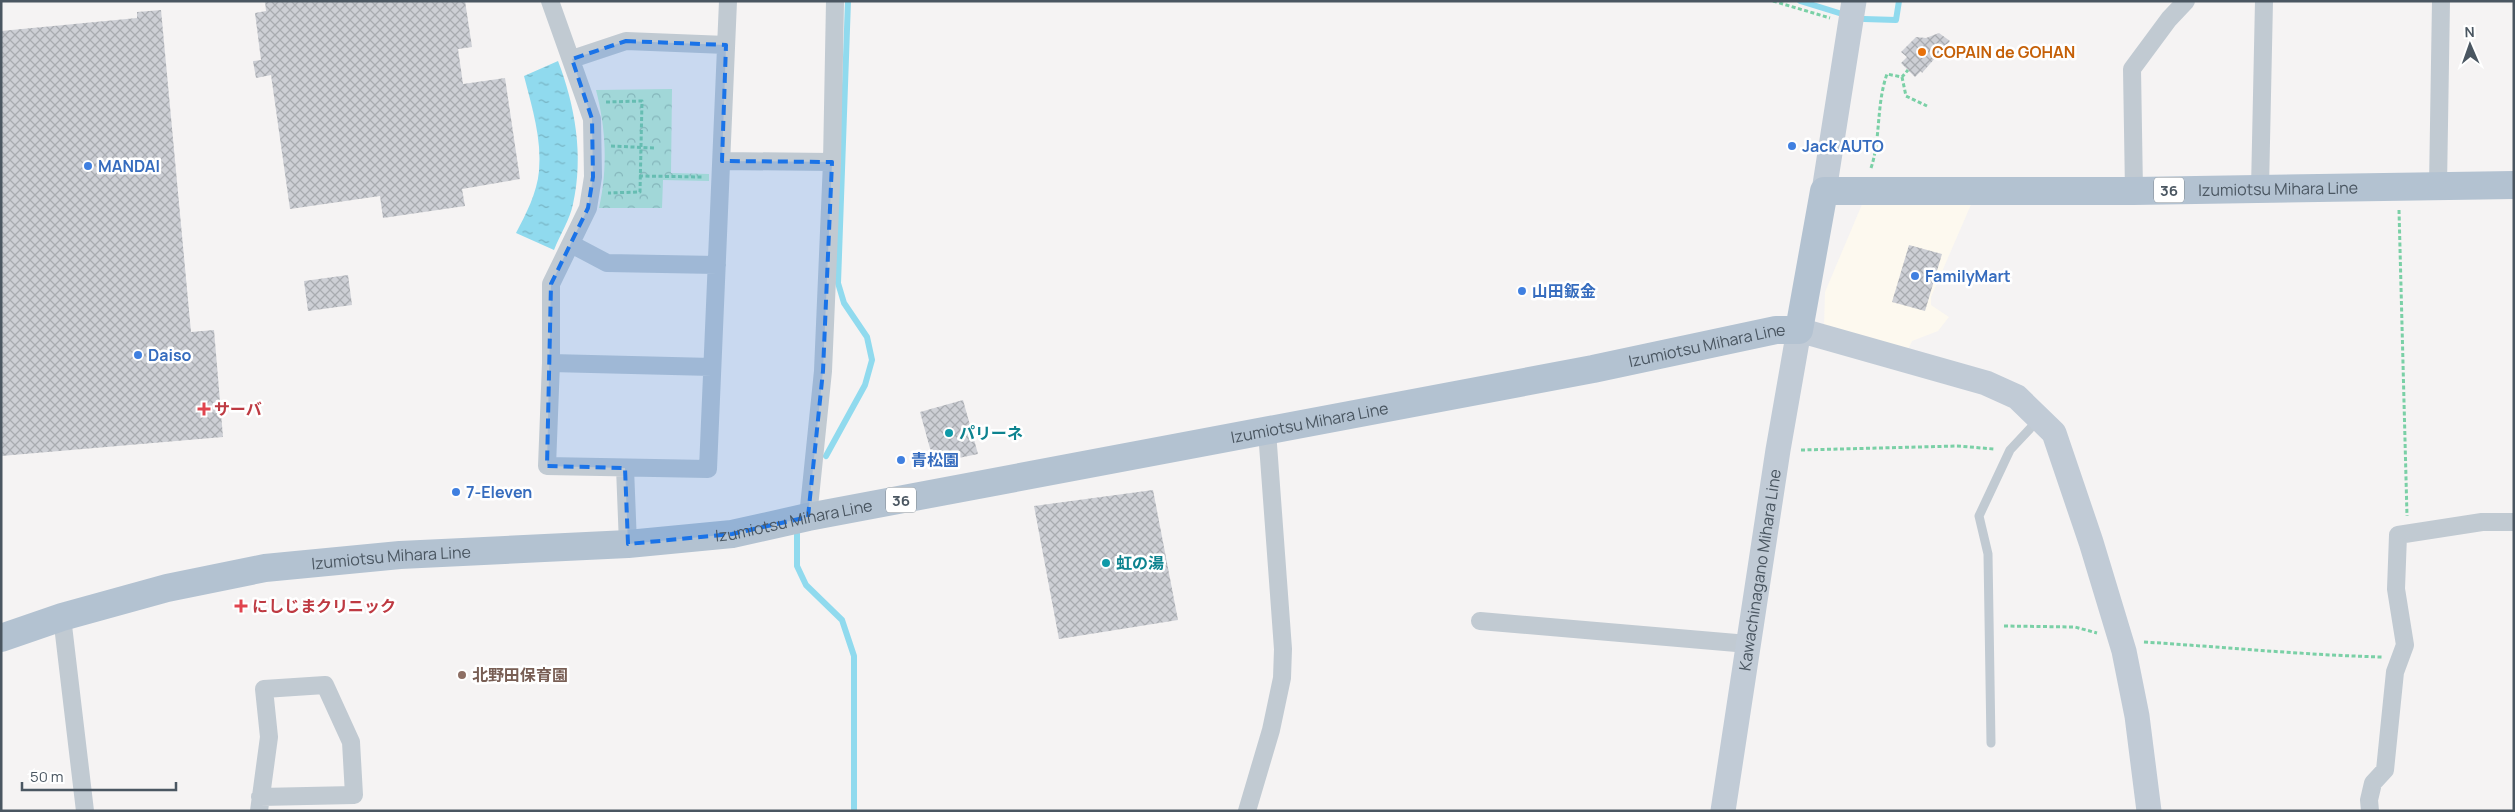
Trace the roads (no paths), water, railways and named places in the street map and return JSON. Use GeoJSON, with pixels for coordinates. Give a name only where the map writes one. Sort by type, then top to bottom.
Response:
{"type":"FeatureCollection","features":[{"type":"Feature","properties":{"kind":"main road","name":"Izumiotsu Mihara Line"},"geometry":{"type":"LineString","coordinates":[[7,633],[168,588],[265,568],[400,555],[628,544],[732,534],[808,517],[1593,369],[1776,330],[1799,330],[1824,190],[2134,191],[2514,185]]}},
{"type":"Feature","properties":{"kind":"street"},"geometry":{"type":"LineString","coordinates":[[550,1],[588,102],[592,119],[593,146],[591,193],[588,208],[551,284],[551,363],[546,466],[708,469],[728,1]]}},
{"type":"Feature","properties":{"kind":"street"},"geometry":{"type":"LineString","coordinates":[[808,517],[822,371],[832,162],[835,1]]}},
{"type":"Feature","properties":{"kind":"street"},"geometry":{"type":"LineString","coordinates":[[2134,191],[2132,69],[2169,19],[2186,1]]}},
{"type":"Feature","properties":{"kind":"street"},"geometry":{"type":"LineString","coordinates":[[2260,189],[2264,1]]}},
{"type":"Feature","properties":{"kind":"street"},"geometry":{"type":"LineString","coordinates":[[2438,186],[2441,1]]}},
{"type":"Feature","properties":{"kind":"street"},"geometry":{"type":"LineString","coordinates":[[1824,190],[1852,12]]}},
{"type":"Feature","properties":{"kind":"street"},"geometry":{"type":"LineString","coordinates":[[572,59],[626,41],[726,45]]}},
{"type":"Feature","properties":{"kind":"street"},"geometry":{"type":"LineString","coordinates":[[721,169],[832,162]]}},
{"type":"Feature","properties":{"kind":"street"},"geometry":{"type":"LineString","coordinates":[[571,244],[607,263],[717,265]]}},
{"type":"Feature","properties":{"kind":"street"},"geometry":{"type":"LineString","coordinates":[[1799,330],[1986,383],[2017,397],[2054,433],[2066,464],[2121,641],[2137,716],[2149,811]]}},
{"type":"Feature","properties":{"kind":"street","name":"Kawachinagano Mihara Line"},"geometry":{"type":"LineString","coordinates":[[1723,811],[1778,450],[1799,330]]}},
{"type":"Feature","properties":{"kind":"street"},"geometry":{"type":"LineString","coordinates":[[551,363],[712,367]]}},
{"type":"Feature","properties":{"kind":"street"},"geometry":{"type":"LineString","coordinates":[[1247,811],[1271,730],[1282,678],[1283,649],[1267,431]]}},
{"type":"Feature","properties":{"kind":"street"},"geometry":{"type":"LineString","coordinates":[[625,468],[628,544]]}},
{"type":"Feature","properties":{"kind":"street"},"geometry":{"type":"LineString","coordinates":[[2370,811],[2369,800],[2373,783],[2385,770],[2390,711],[2396,672],[2405,645],[2396,589],[2398,535],[2482,522],[2514,522]]}},
{"type":"Feature","properties":{"kind":"street"},"geometry":{"type":"LineString","coordinates":[[62,617],[85,811]]}},
{"type":"Feature","properties":{"kind":"street"},"geometry":{"type":"LineString","coordinates":[[1480,621],[1748,644]]}},
{"type":"Feature","properties":{"kind":"street"},"geometry":{"type":"LineString","coordinates":[[325,685],[351,742],[354,795],[259,804],[269,737],[264,689],[325,685]]}},
{"type":"Feature","properties":{"kind":"lane"},"geometry":{"type":"LineString","coordinates":[[1991,743],[1987,625],[1988,554],[1979,516],[2010,450],[2040,418]]}},
{"type":"Feature","properties":{"kind":"water"},"geometry":{"type":"Polygon","coordinates":[[[558,61],[573,113],[578,149],[578,168],[572,210],[554,250],[516,233],[533,195],[538,179],[540,159],[538,135],[524,76],[558,61]]]}},
{"type":"Feature","properties":{"kind":"waterway"},"geometry":{"type":"LineString","coordinates":[[826,456],[865,385],[872,360],[867,337],[844,303],[838,283],[848,1]]}},
{"type":"Feature","properties":{"kind":"waterway"},"geometry":{"type":"LineString","coordinates":[[1800,1],[1839,13]]}},
{"type":"Feature","properties":{"kind":"waterway"},"geometry":{"type":"LineString","coordinates":[[1864,19],[1896,20],[1899,1]]}},
{"type":"Feature","properties":{"kind":"waterway"},"geometry":{"type":"LineString","coordinates":[[797,534],[797,566],[806,585],[842,620],[854,656],[854,811]]}},
{"type":"Feature","properties":{"kind":"place","name":"COPAIN de GOHAN"},"geometry":{"type":"Point","coordinates":[1922,52]}},
{"type":"Feature","properties":{"kind":"place","name":"Jack AUTO"},"geometry":{"type":"Point","coordinates":[1792,146]}},
{"type":"Feature","properties":{"kind":"place","name":"MANDAI"},"geometry":{"type":"Point","coordinates":[88,166]}},
{"type":"Feature","properties":{"kind":"place","name":"FamilyMart"},"geometry":{"type":"Point","coordinates":[1915,276]}},
{"type":"Feature","properties":{"kind":"place","name":"山田鈑金"},"geometry":{"type":"Point","coordinates":[1522,291]}},
{"type":"Feature","properties":{"kind":"place","name":"Daiso"},"geometry":{"type":"Point","coordinates":[138,355]}},
{"type":"Feature","properties":{"kind":"place","name":"サーバ"},"geometry":{"type":"Point","coordinates":[204,409]}},
{"type":"Feature","properties":{"kind":"place","name":"パリーネ"},"geometry":{"type":"Point","coordinates":[949,433]}},
{"type":"Feature","properties":{"kind":"place","name":"青松園"},"geometry":{"type":"Point","coordinates":[901,460]}},
{"type":"Feature","properties":{"kind":"place","name":"7-Eleven"},"geometry":{"type":"Point","coordinates":[456,492]}},
{"type":"Feature","properties":{"kind":"place","name":"虹の湯"},"geometry":{"type":"Point","coordinates":[1106,563]}},
{"type":"Feature","properties":{"kind":"place","name":"にしじまクリニック"},"geometry":{"type":"Point","coordinates":[241,606]}},
{"type":"Feature","properties":{"kind":"place","name":"北野田保育園"},"geometry":{"type":"Point","coordinates":[462,675]}}]}
